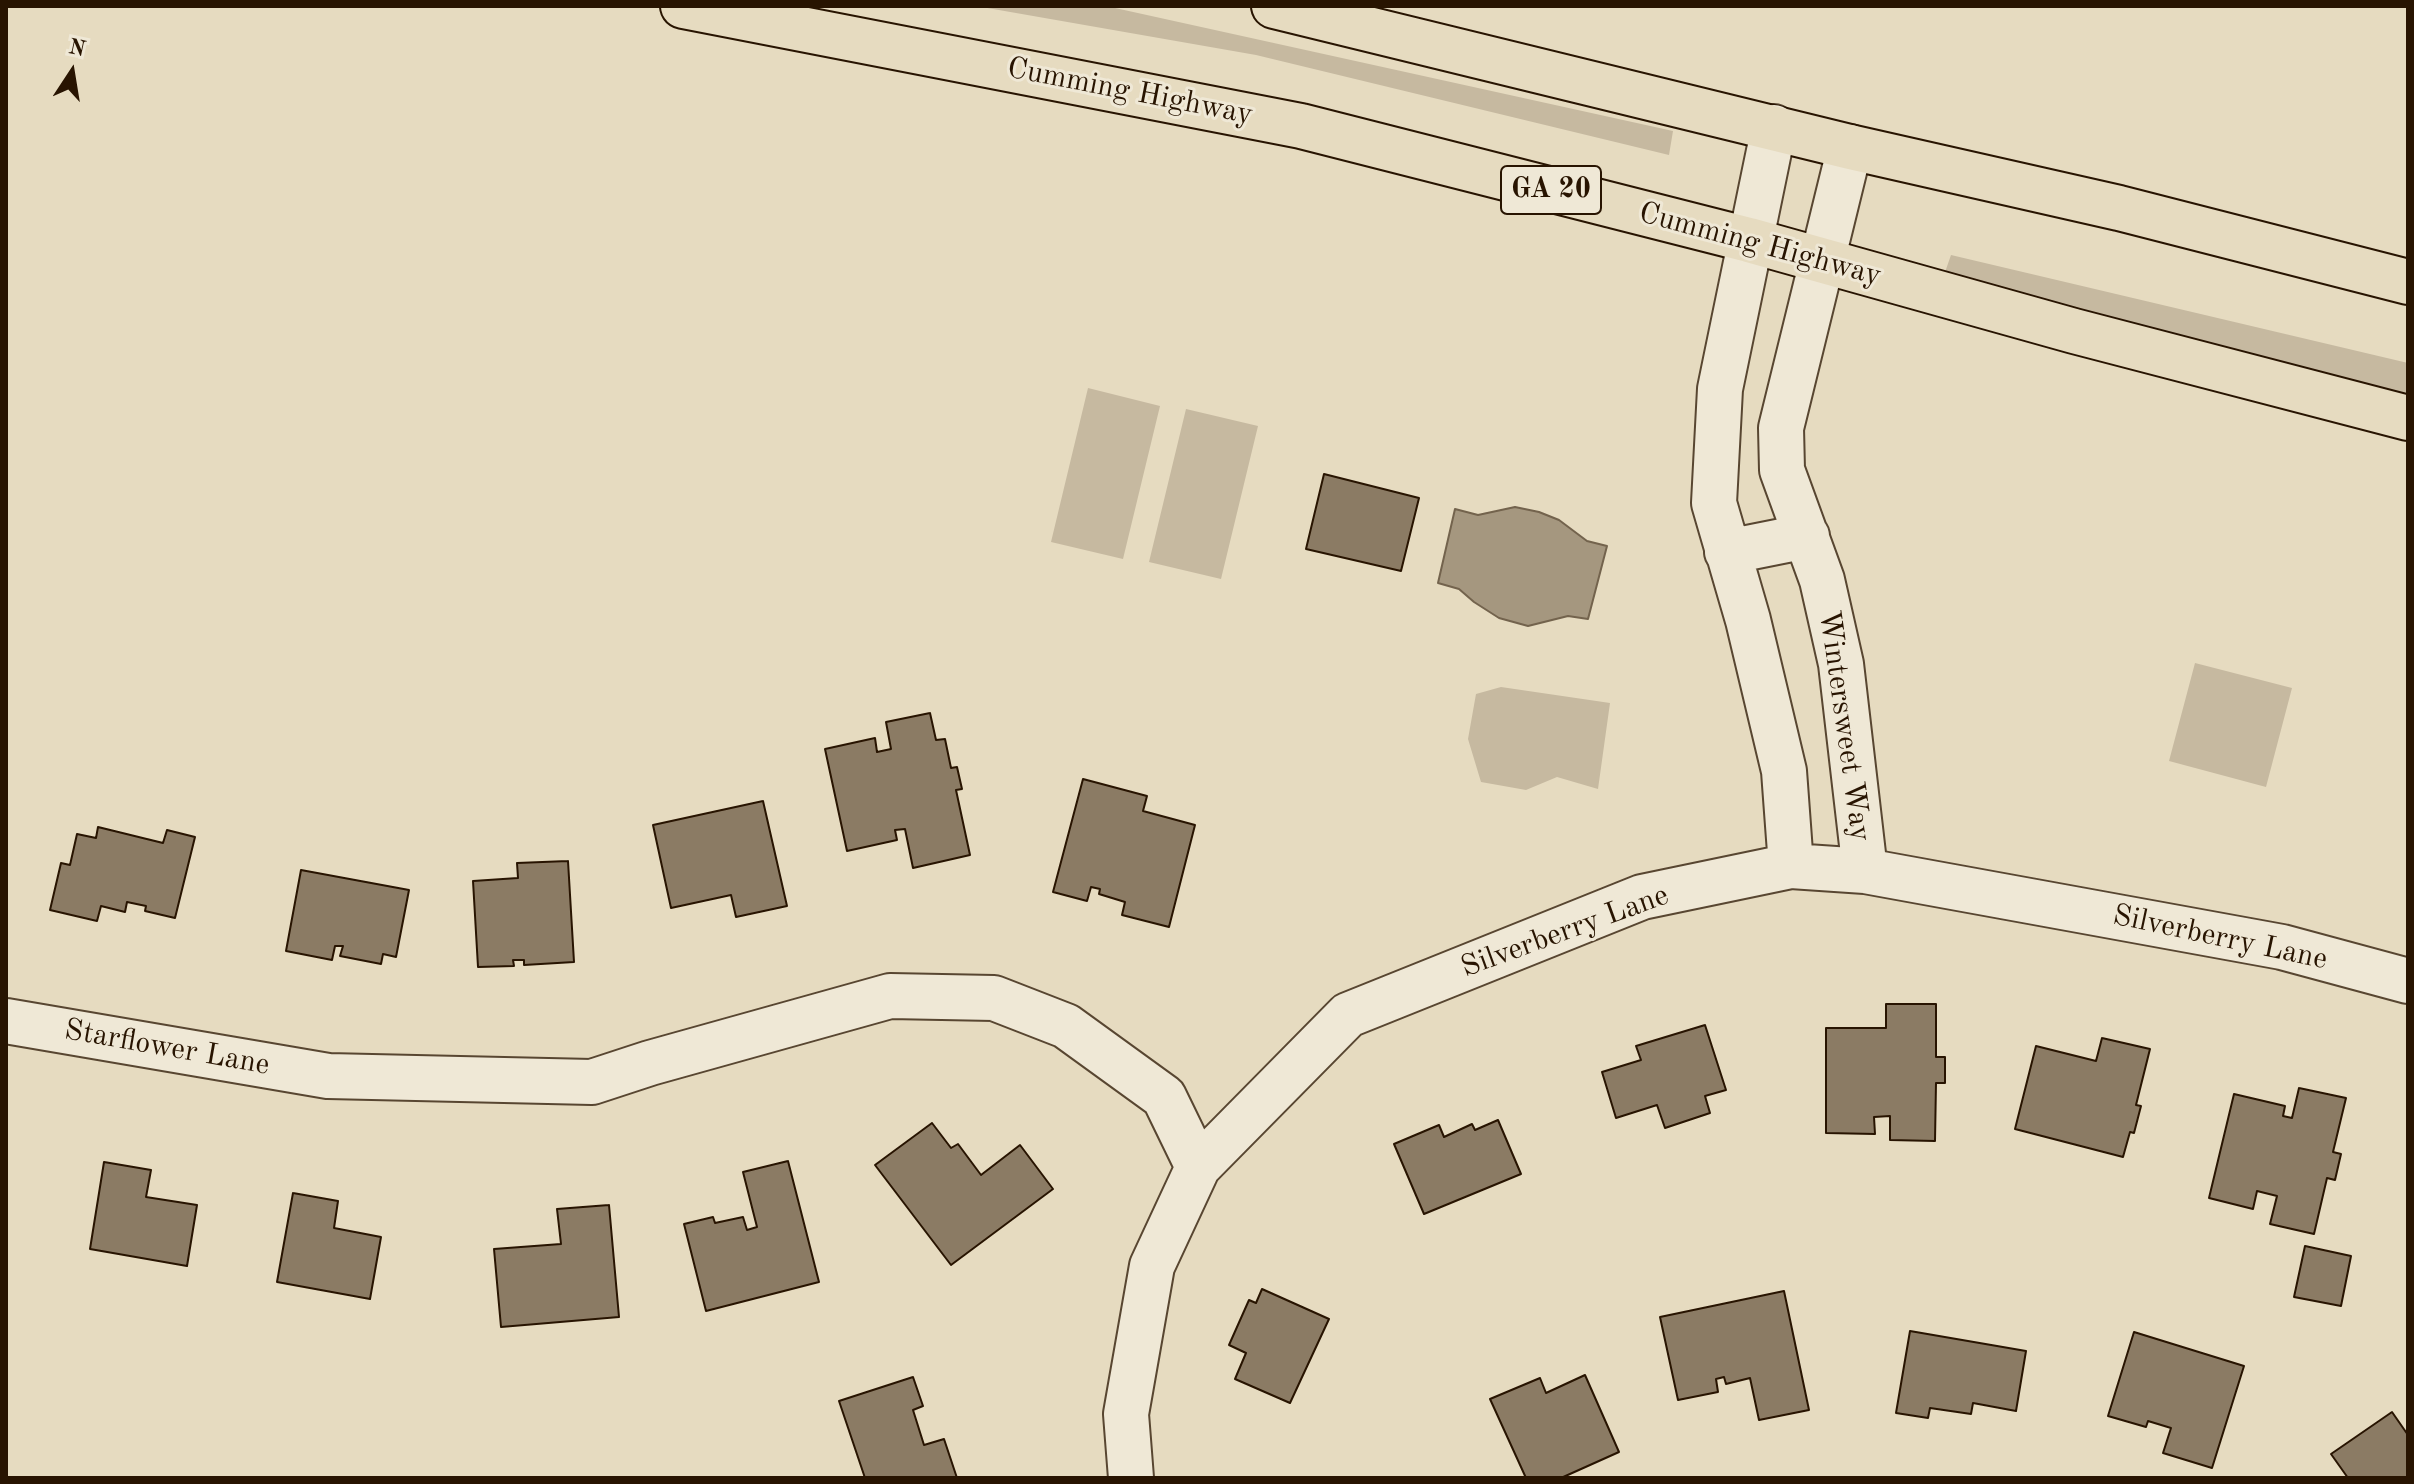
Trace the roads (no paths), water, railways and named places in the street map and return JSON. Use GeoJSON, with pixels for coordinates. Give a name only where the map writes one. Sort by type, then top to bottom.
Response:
{"type":"FeatureCollection","features":[{"type":"Feature","properties":{"kind":"highway","name":"Cumming Highway"},"geometry":{"type":"LineString","coordinates":[[683,6],[1301,126],[1749,240],[2089,335],[2408,418]]}},
{"type":"Feature","properties":{"kind":"highway"},"geometry":{"type":"LineString","coordinates":[[1274,6],[1850,147],[2119,208],[2408,282]]}},
{"type":"Feature","properties":{"kind":"street"},"geometry":{"type":"LineString","coordinates":[[1774,127],[1720,389],[1714,503],[1748,620],[1784,771],[1791,866]]}},
{"type":"Feature","properties":{"kind":"street","name":"Wintersweet Way"},"geometry":{"type":"LineString","coordinates":[[1850,147],[1781,428],[1782,470],[1822,580],[1841,664],[1865,871]]}},
{"type":"Feature","properties":{"kind":"street"},"geometry":{"type":"LineString","coordinates":[[1727,552],[1807,536]]}},
{"type":"Feature","properties":{"kind":"street","name":"Silverberry Lane"},"geometry":{"type":"LineString","coordinates":[[1131,1478],[1126,1414],[1152,1266],[1198,1167],[1348,1015],[1642,897],[1791,866],[1865,871],[2282,947],[2408,981]]}},
{"type":"Feature","properties":{"kind":"street","name":"Starflower Lane"},"geometry":{"type":"LineString","coordinates":[[6,1021],[328,1076],[592,1082],[890,996],[994,998],[1066,1026],[1164,1097],[1198,1167]]}}]}
